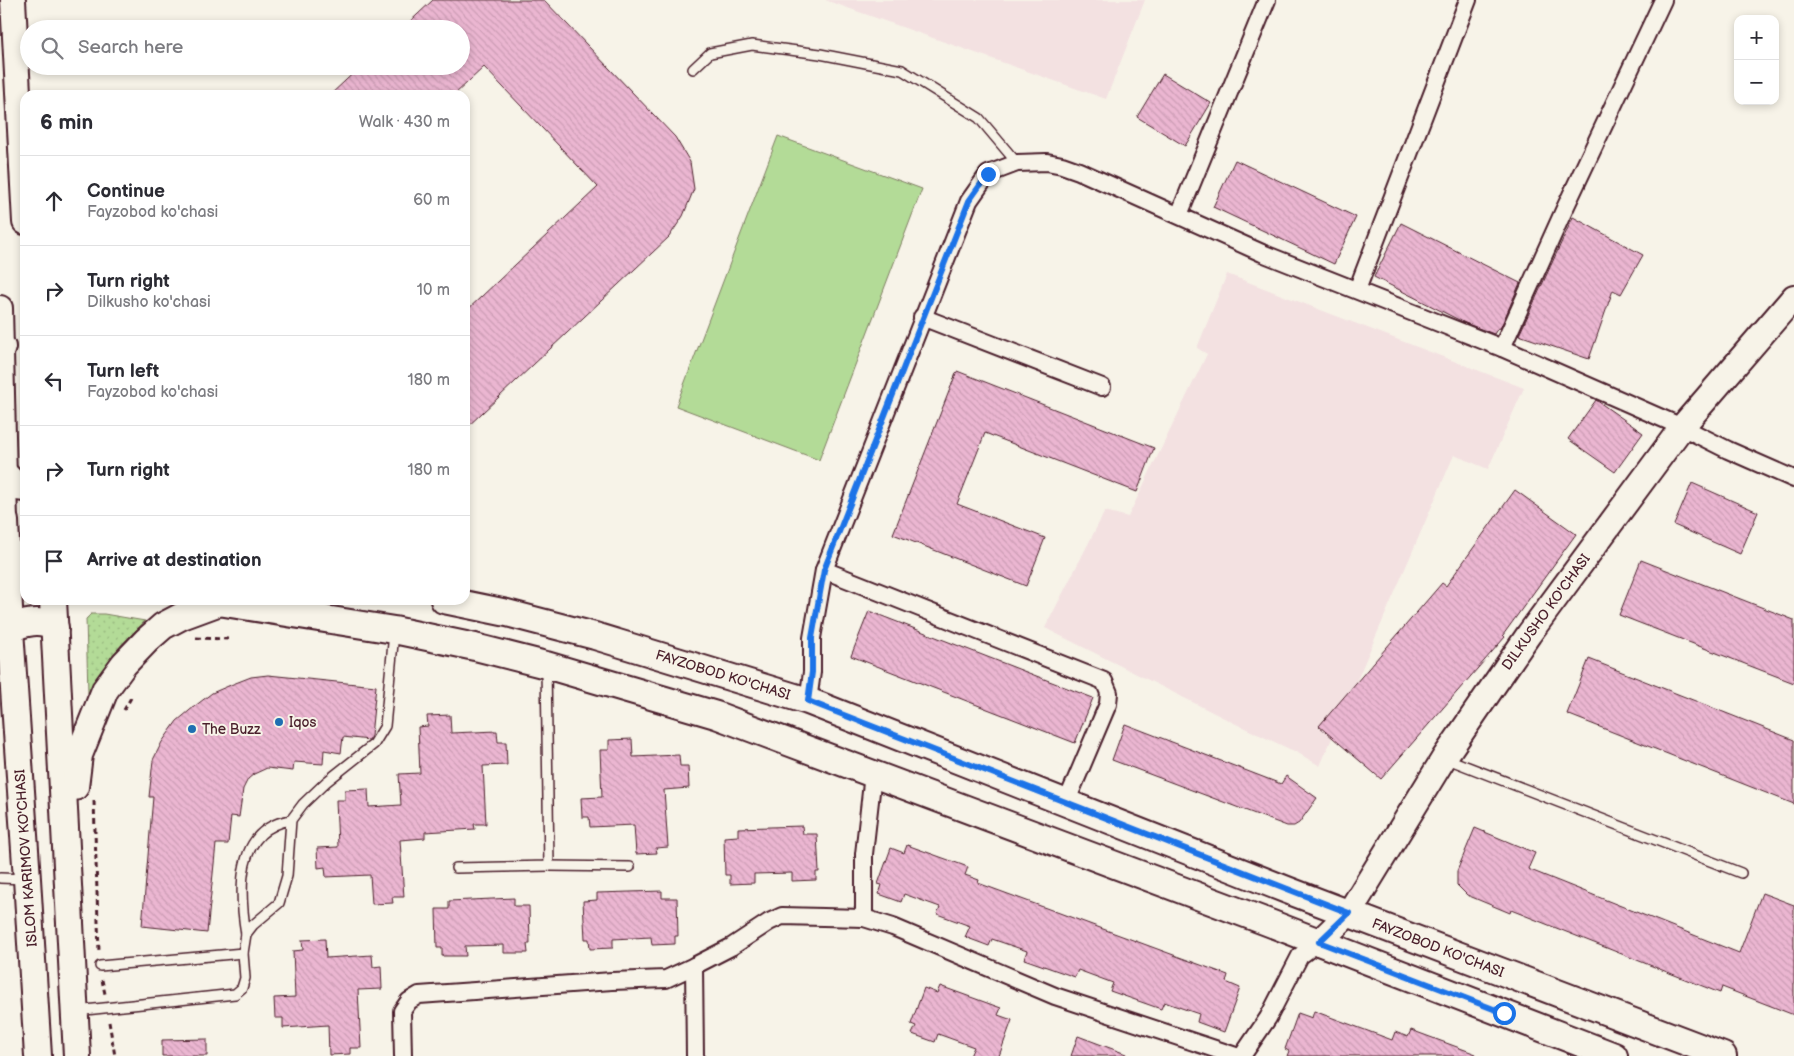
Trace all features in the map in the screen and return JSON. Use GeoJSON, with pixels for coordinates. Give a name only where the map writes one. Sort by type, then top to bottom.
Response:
{"type":"FeatureCollection","features":[{"type":"Feature","properties":{"kind":"main road"},"geometry":{"type":"LineString","coordinates":[[4,472],[17,487],[20,487]]}},
{"type":"Feature","properties":{"kind":"main road","name":"ISLOM KARIMOV KO'CHASI"},"geometry":{"type":"LineString","coordinates":[[10,522],[10,630],[28,879],[38,1056]]}},
{"type":"Feature","properties":{"kind":"main road"},"geometry":{"type":"LineString","coordinates":[[53,605],[77,1056]]}},
{"type":"Feature","properties":{"kind":"main road"},"geometry":{"type":"LineString","coordinates":[[67,858],[79,755],[105,690],[124,664],[163,626],[205,605]]}},
{"type":"Feature","properties":{"kind":"main road"},"geometry":{"type":"LineString","coordinates":[[238,605],[394,630],[475,647],[546,665],[716,714],[1267,922],[1614,1056]]}},
{"type":"Feature","properties":{"kind":"main road","name":"FAYZOBOD KO'CHASI"},"geometry":{"type":"LineString","coordinates":[[468,605],[595,636],[808,701],[1349,913],[1723,1056]]}},
{"type":"Feature","properties":{"kind":"main road"},"geometry":{"type":"LineString","coordinates":[[10,630],[16,626],[29,623],[44,623],[55,628]]}},
{"type":"Feature","properties":{"kind":"main road"},"geometry":{"type":"LineString","coordinates":[[0,756],[23,812]]}},
{"type":"Feature","properties":{"kind":"street"},"geometry":{"type":"LineString","coordinates":[[13,0],[20,130]]}},
{"type":"Feature","properties":{"kind":"street"},"geometry":{"type":"LineString","coordinates":[[1179,215],[1267,0]]}},
{"type":"Feature","properties":{"kind":"street"},"geometry":{"type":"LineString","coordinates":[[1356,290],[1468,0]]}},
{"type":"Feature","properties":{"kind":"street"},"geometry":{"type":"LineString","coordinates":[[1502,348],[1565,208],[1663,0]]}},
{"type":"Feature","properties":{"kind":"street"},"geometry":{"type":"LineString","coordinates":[[808,701],[812,672],[812,638],[824,570],[922,317],[969,201],[988,174],[1018,163],[1046,162],[1062,165],[1262,253],[1502,348],[1682,427],[1794,479]]}},
{"type":"Feature","properties":{"kind":"street","name":"DILKUSHO KO'CHASI"},"geometry":{"type":"LineString","coordinates":[[1319,942],[1349,913],[1444,758],[1529,634],[1682,427],[1794,297]]}},
{"type":"Feature","properties":{"kind":"street"},"geometry":{"type":"LineString","coordinates":[[0,308],[4,472],[10,522]]}},
{"type":"Feature","properties":{"kind":"street"},"geometry":{"type":"LineString","coordinates":[[922,317],[1102,387]]}},
{"type":"Feature","properties":{"kind":"street"},"geometry":{"type":"LineString","coordinates":[[824,570],[1104,681],[1109,694],[1108,704],[1066,803]]}},
{"type":"Feature","properties":{"kind":"street"},"geometry":{"type":"LineString","coordinates":[[864,918],[864,854],[873,774]]}},
{"type":"Feature","properties":{"kind":"street"},"geometry":{"type":"LineString","coordinates":[[403,1056],[402,1011],[409,1001],[419,995],[666,979],[731,947],[769,922],[782,916],[864,918],[893,928],[1055,996],[1236,1056]]}},
{"type":"Feature","properties":{"kind":"street"},"geometry":{"type":"LineString","coordinates":[[1242,1056],[1268,1018],[1300,956],[1319,942]]}},
{"type":"Feature","properties":{"kind":"street"},"geometry":{"type":"LineString","coordinates":[[694,966],[695,1056]]}},
{"type":"Feature","properties":{"kind":"lane"},"geometry":{"type":"LineString","coordinates":[[693,69],[710,53],[752,45],[820,54],[902,70],[979,118],[1018,163]]}},
{"type":"Feature","properties":{"kind":"lane"},"geometry":{"type":"LineString","coordinates":[[246,934],[279,903],[287,876],[291,820],[303,804],[326,782],[374,744],[385,726],[394,630]]}},
{"type":"Feature","properties":{"kind":"lane"},"geometry":{"type":"LineString","coordinates":[[546,665],[549,866]]}},
{"type":"Feature","properties":{"kind":"lane"},"geometry":{"type":"LineString","coordinates":[[1444,758],[1741,873]]}},
{"type":"Feature","properties":{"kind":"lane"},"geometry":{"type":"LineString","coordinates":[[75,1012],[235,994],[242,988],[245,978],[243,953],[246,934],[243,915],[242,879],[247,855],[255,837],[277,822],[291,820]]}},
{"type":"Feature","properties":{"kind":"lane"},"geometry":{"type":"LineString","coordinates":[[456,868],[630,867]]}},
{"type":"Feature","properties":{"kind":"lane"},"geometry":{"type":"LineString","coordinates":[[0,878],[28,879]]}},
{"type":"Feature","properties":{"kind":"lane"},"geometry":{"type":"LineString","coordinates":[[100,966],[243,953]]}},
{"type":"Feature","properties":{"kind":"path"},"geometry":{"type":"LineString","coordinates":[[189,638],[228,639]]}},
{"type":"Feature","properties":{"kind":"path"},"geometry":{"type":"LineString","coordinates":[[120,718],[134,692]]}},
{"type":"Feature","properties":{"kind":"path"},"geometry":{"type":"LineString","coordinates":[[94,794],[100,966],[106,1002]]}},
{"type":"Feature","properties":{"kind":"path"},"geometry":{"type":"LineString","coordinates":[[109,1020],[115,1056]]}},
{"type":"Feature","properties":{"kind":"shaded area"},"geometry":{"type":"Polygon","coordinates":[[[825,0],[1145,0],[1106,99],[825,0]]]}},
{"type":"Feature","properties":{"kind":"shaded area"},"geometry":{"type":"Polygon","coordinates":[[[1227,274],[1524,388],[1488,469],[1454,455],[1320,766],[1298,753],[1045,628],[1105,511],[1128,517],[1207,354],[1197,348],[1227,274]]]}},
{"type":"Feature","properties":{"kind":"green space"},"geometry":{"type":"Polygon","coordinates":[[[778,136],[922,189],[819,460],[676,406],[778,136]]]}},
{"type":"Feature","properties":{"kind":"green space"},"geometry":{"type":"Polygon","coordinates":[[[91,614],[104,614],[145,621],[121,645],[88,693],[86,619],[91,614]]]}},
{"type":"Feature","properties":{"kind":"building"},"geometry":{"type":"Polygon","coordinates":[[[433,0],[544,0],[675,137],[690,162],[694,189],[683,216],[669,237],[470,424],[470,307],[598,187],[484,67],[459,90],[335,90],[351,75],[470,75],[470,20],[412,20],[433,0]]]}},
{"type":"Feature","properties":{"kind":"building"},"geometry":{"type":"Polygon","coordinates":[[[1163,74],[1211,103],[1185,146],[1137,117],[1163,74]]]}},
{"type":"Feature","properties":{"kind":"building"},"geometry":{"type":"Polygon","coordinates":[[[1235,160],[1356,217],[1334,264],[1213,207],[1235,160]]]}},
{"type":"Feature","properties":{"kind":"building"},"geometry":{"type":"Polygon","coordinates":[[[1573,217],[1643,255],[1621,294],[1613,290],[1589,359],[1519,335],[1573,217]]]}},
{"type":"Feature","properties":{"kind":"building"},"geometry":{"type":"Polygon","coordinates":[[[1401,223],[1520,283],[1500,329],[1498,328],[1494,334],[1465,323],[1374,277],[1401,223]]]}},
{"type":"Feature","properties":{"kind":"building"},"geometry":{"type":"Polygon","coordinates":[[[957,371],[1154,448],[1137,492],[985,433],[957,504],[1045,538],[1026,586],[893,534],[957,371]]]}},
{"type":"Feature","properties":{"kind":"building"},"geometry":{"type":"Polygon","coordinates":[[[1596,400],[1643,433],[1615,472],[1568,439],[1596,400]]]}},
{"type":"Feature","properties":{"kind":"building"},"geometry":{"type":"Polygon","coordinates":[[[1692,483],[1758,512],[1740,554],[1674,525],[1692,483]]]}},
{"type":"Feature","properties":{"kind":"building"},"geometry":{"type":"Polygon","coordinates":[[[1515,490],[1576,534],[1503,635],[1505,637],[1381,779],[1319,726],[1442,583],[1446,586],[1515,490]]]}},
{"type":"Feature","properties":{"kind":"building"},"geometry":{"type":"Polygon","coordinates":[[[1641,560],[1794,620],[1794,683],[1619,615],[1641,560]]]}},
{"type":"Feature","properties":{"kind":"building"},"geometry":{"type":"Polygon","coordinates":[[[869,611],[1093,698],[1075,743],[851,656],[869,611]]]}},
{"type":"Feature","properties":{"kind":"building"},"geometry":{"type":"Polygon","coordinates":[[[1589,659],[1794,740],[1794,804],[1567,714],[1589,659]]]}},
{"type":"Feature","properties":{"kind":"building"},"geometry":{"type":"Polygon","coordinates":[[[268,675],[376,686],[369,740],[343,737],[341,753],[324,750],[323,764],[294,762],[293,771],[267,768],[248,779],[243,789],[239,817],[231,816],[228,844],[216,844],[207,933],[142,926],[153,797],[149,797],[153,760],[162,742],[177,721],[212,693],[251,677],[268,675]]]}},
{"type":"Feature","properties":{"kind":"building"},"geometry":{"type":"Polygon","coordinates":[[[450,715],[451,733],[497,731],[498,742],[506,742],[507,765],[483,766],[486,824],[474,824],[475,829],[425,832],[425,838],[400,840],[404,897],[392,897],[393,903],[372,904],[370,875],[326,877],[325,867],[318,868],[317,848],[338,847],[336,800],[345,800],[345,790],[368,789],[369,807],[401,805],[399,774],[420,773],[418,727],[428,726],[427,716],[450,715]]]}},
{"type":"Feature","properties":{"kind":"building"},"geometry":{"type":"Polygon","coordinates":[[[1125,724],[1281,784],[1286,776],[1317,798],[1299,823],[1294,826],[1287,826],[1112,760],[1125,724]]]}},
{"type":"Feature","properties":{"kind":"building"},"geometry":{"type":"Polygon","coordinates":[[[632,739],[633,757],[679,755],[680,766],[688,766],[689,788],[664,790],[668,847],[656,848],[657,853],[636,854],[634,825],[590,827],[589,817],[582,817],[581,798],[602,797],[600,750],[609,750],[609,740],[632,739]]]}},
{"type":"Feature","properties":{"kind":"building"},"geometry":{"type":"Polygon","coordinates":[[[802,826],[803,834],[817,834],[819,872],[816,872],[816,880],[792,881],[792,873],[754,874],[754,883],[730,884],[730,875],[725,875],[724,837],[738,836],[738,828],[802,826]]]}},
{"type":"Feature","properties":{"kind":"building"},"geometry":{"type":"Polygon","coordinates":[[[1475,828],[1535,853],[1528,869],[1739,953],[1762,893],[1794,905],[1794,1015],[1722,987],[1720,993],[1511,910],[1510,913],[1467,895],[1457,885],[1457,871],[1475,828]]]}},
{"type":"Feature","properties":{"kind":"building"},"geometry":{"type":"Polygon","coordinates":[[[907,845],[968,867],[965,875],[979,880],[978,883],[1228,975],[1226,982],[1240,988],[1224,1032],[1197,1022],[1199,1014],[1164,1002],[1161,1009],[1110,991],[1113,983],[1078,970],[1075,977],[1024,959],[1027,951],[992,939],[989,946],[965,937],[970,926],[937,914],[940,907],[904,894],[901,902],[879,894],[882,885],[878,884],[891,848],[904,853],[907,845]]]}},
{"type":"Feature","properties":{"kind":"building"},"geometry":{"type":"Polygon","coordinates":[[[662,891],[662,898],[677,898],[678,936],[675,936],[675,944],[652,945],[651,937],[613,939],[613,948],[590,949],[589,939],[585,939],[583,901],[597,900],[597,893],[662,891]]]}},
{"type":"Feature","properties":{"kind":"building"},"geometry":{"type":"Polygon","coordinates":[[[514,898],[514,906],[529,906],[530,944],[527,944],[528,953],[504,953],[504,945],[465,946],[466,956],[442,956],[442,948],[437,948],[436,909],[449,909],[449,901],[514,898]]]}},
{"type":"Feature","properties":{"kind":"building"},"geometry":{"type":"Polygon","coordinates":[[[325,939],[326,958],[372,955],[373,967],[381,966],[382,989],[358,990],[361,1048],[350,1048],[350,1054],[329,1055],[328,1025],[283,1028],[283,1018],[275,1018],[274,998],[295,997],[293,951],[303,950],[302,940],[325,939]]]}},
{"type":"Feature","properties":{"kind":"building"},"geometry":{"type":"Polygon","coordinates":[[[940,986],[1001,1008],[998,1015],[1012,1020],[999,1056],[970,1056],[974,1047],[938,1034],[935,1042],[912,1034],[916,1026],[911,1024],[924,988],[937,993],[940,986]]]}},
{"type":"Feature","properties":{"kind":"building"},"geometry":{"type":"Polygon","coordinates":[[[1314,1011],[1392,1040],[1395,1032],[1408,1037],[1411,1030],[1476,1054],[1476,1056],[1287,1056],[1289,1051],[1285,1049],[1298,1013],[1312,1018],[1314,1011]]]}},
{"type":"Feature","properties":{"kind":"building"},"geometry":{"type":"Polygon","coordinates":[[[1078,1036],[1126,1054],[1126,1056],[1071,1056],[1078,1036]]]}},
{"type":"Feature","properties":{"kind":"building"},"geometry":{"type":"Polygon","coordinates":[[[207,1039],[207,1056],[162,1056],[162,1040],[207,1039]]]}},
{"type":"Feature","properties":{"kind":"place","name":"Iqos"},"geometry":{"type":"Point","coordinates":[279,722]}},
{"type":"Feature","properties":{"kind":"place","name":"The Buzz"},"geometry":{"type":"Point","coordinates":[192,729]}},
{"type":"Feature","properties":{"kind":"route"},"geometry":{"type":"LineString","coordinates":[[988,174],[969,201],[824,570],[812,638],[812,672],[808,701],[1349,913],[1319,942],[1504,1013]]}}]}
